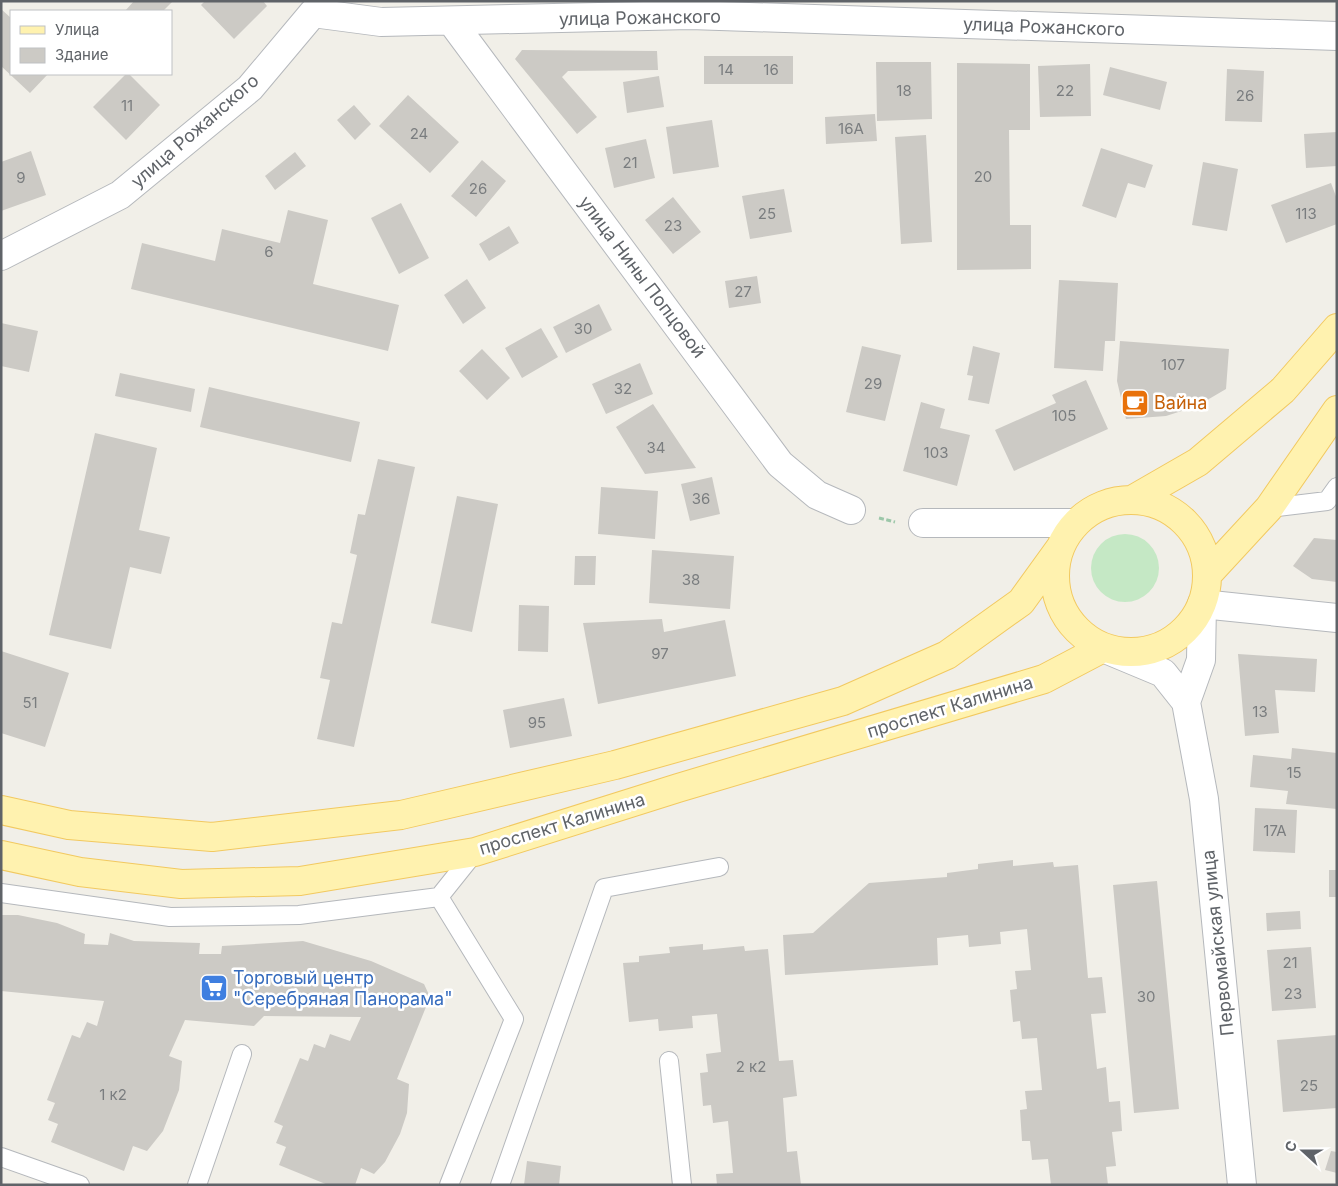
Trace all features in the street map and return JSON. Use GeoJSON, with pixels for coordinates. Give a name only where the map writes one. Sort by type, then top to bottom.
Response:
{"type":"FeatureCollection","features":[{"type":"Feature","properties":{"kind":"main road"},"geometry":{"type":"LineString","coordinates":[[1,810],[69,825],[212,837],[401,815],[615,765],[844,701],[947,655],[1021,602],[1060,548],[1075,523],[1102,505],[1132,500],[1198,462],[1283,390],[1337,328]]}},
{"type":"Feature","properties":{"kind":"main road"},"geometry":{"type":"LineString","coordinates":[[1207,574],[1269,508],[1337,410]]}},
{"type":"Feature","properties":{"kind":"main road"},"geometry":{"type":"LineString","coordinates":[[1060,548],[1054,577],[1061,607],[1078,632],[1103,648],[1133,653],[1162,646],[1186,629],[1202,604],[1207,574],[1201,546],[1185,522],[1160,506],[1132,500]]}},
{"type":"Feature","properties":{"kind":"main road","name":"проспект Калинина"},"geometry":{"type":"LineString","coordinates":[[1,855],[80,872],[180,884],[300,881],[475,852],[687,785],[1044,679],[1103,648]]}},
{"type":"Feature","properties":{"kind":"street","name":"улица Рожанского"},"geometry":{"type":"LineString","coordinates":[[1,256],[120,195],[250,88],[309,7],[381,22],[452,22],[690,8],[1337,36]]}},
{"type":"Feature","properties":{"kind":"street","name":"улица Нины Попцовой"},"geometry":{"type":"LineString","coordinates":[[452,22],[780,464],[817,495],[851,510]]}},
{"type":"Feature","properties":{"kind":"street"},"geometry":{"type":"LineString","coordinates":[[923,523],[1075,523]]}},
{"type":"Feature","properties":{"kind":"street"},"geometry":{"type":"LineString","coordinates":[[1186,702],[1201,660],[1202,604],[1337,618]]}},
{"type":"Feature","properties":{"kind":"street","name":"Первомайская улица"},"geometry":{"type":"LineString","coordinates":[[1103,648],[1163,673],[1186,702],[1204,799],[1242,1185]]}},
{"type":"Feature","properties":{"kind":"lane"},"geometry":{"type":"LineString","coordinates":[[1269,508],[1327,502],[1337,487]]}},
{"type":"Feature","properties":{"kind":"lane"},"geometry":{"type":"LineString","coordinates":[[1,893],[170,917],[299,915],[439,897],[475,852]]}},
{"type":"Feature","properties":{"kind":"lane"},"geometry":{"type":"LineString","coordinates":[[500,1185],[604,888],[718,866]]}},
{"type":"Feature","properties":{"kind":"lane"},"geometry":{"type":"LineString","coordinates":[[439,897],[514,1019],[449,1185]]}},
{"type":"Feature","properties":{"kind":"lane"},"geometry":{"type":"LineString","coordinates":[[197,1185],[242,1054]]}},
{"type":"Feature","properties":{"kind":"lane"},"geometry":{"type":"LineString","coordinates":[[669,1061],[682,1185]]}},
{"type":"Feature","properties":{"kind":"lane"},"geometry":{"type":"LineString","coordinates":[[1,1157],[80,1185]]}},
{"type":"Feature","properties":{"kind":"path"},"geometry":{"type":"LineString","coordinates":[[851,510],[890,521],[923,523]]}},
{"type":"Feature","properties":{"kind":"green space"},"geometry":{"type":"Polygon","coordinates":[[[1132,534],[1144,540],[1153,549],[1159,561],[1157,581],[1149,592],[1132,602],[1118,602],[1101,592],[1093,581],[1091,561],[1101,544],[1112,536],[1132,534]]]}},
{"type":"Feature","properties":{"kind":"building"},"geometry":{"type":"Polygon","coordinates":[[[134,1],[173,1],[164,10],[126,10],[134,1]]]}},
{"type":"Feature","properties":{"kind":"building"},"geometry":{"type":"Polygon","coordinates":[[[205,1],[263,1],[267,6],[234,39],[201,5],[205,1]]]}},
{"type":"Feature","properties":{"kind":"building"},"geometry":{"type":"Polygon","coordinates":[[[1,9],[10,17],[10,74],[1,66],[1,9]]]}},
{"type":"Feature","properties":{"kind":"building"},"geometry":{"type":"Polygon","coordinates":[[[522,50],[657,51],[658,70],[568,71],[562,77],[597,117],[577,134],[515,59],[522,50]]]}},
{"type":"Feature","properties":{"kind":"building"},"geometry":{"type":"Polygon","coordinates":[[[704,56],[793,56],[793,84],[704,84],[704,56]]]}},
{"type":"Feature","properties":{"kind":"building"},"geometry":{"type":"Polygon","coordinates":[[[876,62],[931,62],[932,119],[877,121],[876,62]]]}},
{"type":"Feature","properties":{"kind":"building"},"geometry":{"type":"Polygon","coordinates":[[[957,63],[1030,64],[1030,130],[1009,130],[1010,225],[1031,225],[1031,269],[957,270],[957,63]]]}},
{"type":"Feature","properties":{"kind":"building"},"geometry":{"type":"Polygon","coordinates":[[[1090,64],[1091,116],[1040,117],[1038,66],[1090,64]]]}},
{"type":"Feature","properties":{"kind":"building"},"geometry":{"type":"Polygon","coordinates":[[[1110,67],[1167,82],[1160,110],[1103,95],[1110,67]]]}},
{"type":"Feature","properties":{"kind":"building"},"geometry":{"type":"Polygon","coordinates":[[[1227,69],[1264,71],[1262,122],[1225,121],[1227,69]]]}},
{"type":"Feature","properties":{"kind":"building"},"geometry":{"type":"Polygon","coordinates":[[[11,75],[47,75],[30,93],[11,75]]]}},
{"type":"Feature","properties":{"kind":"building"},"geometry":{"type":"Polygon","coordinates":[[[125,75],[130,75],[160,105],[126,140],[93,107],[125,75]]]}},
{"type":"Feature","properties":{"kind":"building"},"geometry":{"type":"Polygon","coordinates":[[[659,76],[664,107],[627,113],[623,82],[659,76]]]}},
{"type":"Feature","properties":{"kind":"building"},"geometry":{"type":"Polygon","coordinates":[[[408,95],[459,142],[430,173],[379,126],[408,95]]]}},
{"type":"Feature","properties":{"kind":"building"},"geometry":{"type":"Polygon","coordinates":[[[354,105],[371,124],[355,140],[337,120],[354,105]]]}},
{"type":"Feature","properties":{"kind":"building"},"geometry":{"type":"Polygon","coordinates":[[[875,114],[877,141],[826,144],[825,117],[875,114]]]}},
{"type":"Feature","properties":{"kind":"building"},"geometry":{"type":"Polygon","coordinates":[[[712,120],[719,167],[673,174],[666,127],[712,120]]]}},
{"type":"Feature","properties":{"kind":"building"},"geometry":{"type":"Polygon","coordinates":[[[1337,132],[1337,166],[1306,168],[1304,134],[1337,132]]]}},
{"type":"Feature","properties":{"kind":"building"},"geometry":{"type":"Polygon","coordinates":[[[926,135],[932,242],[901,244],[895,137],[926,135]]]}},
{"type":"Feature","properties":{"kind":"building"},"geometry":{"type":"Polygon","coordinates":[[[646,139],[655,178],[614,188],[605,148],[646,139]]]}},
{"type":"Feature","properties":{"kind":"building"},"geometry":{"type":"Polygon","coordinates":[[[1101,148],[1153,165],[1145,188],[1128,183],[1116,218],[1082,206],[1101,148]]]}},
{"type":"Feature","properties":{"kind":"building"},"geometry":{"type":"Polygon","coordinates":[[[31,151],[46,195],[1,211],[1,162],[31,151]]]}},
{"type":"Feature","properties":{"kind":"building"},"geometry":{"type":"Polygon","coordinates":[[[295,152],[306,166],[275,190],[265,176],[295,152]]]}},
{"type":"Feature","properties":{"kind":"building"},"geometry":{"type":"Polygon","coordinates":[[[482,160],[506,181],[476,217],[451,196],[482,160]]]}},
{"type":"Feature","properties":{"kind":"building"},"geometry":{"type":"Polygon","coordinates":[[[1203,162],[1238,169],[1227,231],[1192,225],[1203,162]]]}},
{"type":"Feature","properties":{"kind":"building"},"geometry":{"type":"Polygon","coordinates":[[[1331,183],[1337,199],[1337,224],[1286,243],[1271,205],[1331,183]]]}},
{"type":"Feature","properties":{"kind":"building"},"geometry":{"type":"Polygon","coordinates":[[[784,189],[792,232],[750,239],[742,196],[784,189]]]}},
{"type":"Feature","properties":{"kind":"building"},"geometry":{"type":"Polygon","coordinates":[[[673,197],[701,232],[673,254],[645,220],[673,197]]]}},
{"type":"Feature","properties":{"kind":"building"},"geometry":{"type":"Polygon","coordinates":[[[401,203],[429,258],[399,274],[371,218],[401,203]]]}},
{"type":"Feature","properties":{"kind":"building"},"geometry":{"type":"Polygon","coordinates":[[[288,210],[328,220],[313,284],[399,305],[388,351],[131,289],[142,243],[215,261],[222,229],[280,243],[288,210]]]}},
{"type":"Feature","properties":{"kind":"building"},"geometry":{"type":"Polygon","coordinates":[[[509,226],[519,243],[489,261],[479,244],[509,226]]]}},
{"type":"Feature","properties":{"kind":"building"},"geometry":{"type":"Polygon","coordinates":[[[757,276],[761,303],[729,308],[725,281],[757,276]]]}},
{"type":"Feature","properties":{"kind":"building"},"geometry":{"type":"Polygon","coordinates":[[[467,279],[486,308],[463,324],[444,295],[467,279]]]}},
{"type":"Feature","properties":{"kind":"building"},"geometry":{"type":"Polygon","coordinates":[[[1059,280],[1118,283],[1115,341],[1105,341],[1103,371],[1054,368],[1059,280]]]}},
{"type":"Feature","properties":{"kind":"building"},"geometry":{"type":"Polygon","coordinates":[[[599,304],[612,330],[566,353],[553,327],[599,304]]]}},
{"type":"Feature","properties":{"kind":"building"},"geometry":{"type":"Polygon","coordinates":[[[1,323],[38,331],[29,372],[1,366],[1,323]]]}},
{"type":"Feature","properties":{"kind":"building"},"geometry":{"type":"Polygon","coordinates":[[[541,328],[558,357],[522,378],[505,348],[541,328]]]}},
{"type":"Feature","properties":{"kind":"building"},"geometry":{"type":"Polygon","coordinates":[[[1120,341],[1229,349],[1226,389],[1197,406],[1166,416],[1126,419],[1117,381],[1120,341]]]}},
{"type":"Feature","properties":{"kind":"building"},"geometry":{"type":"Polygon","coordinates":[[[862,346],[901,355],[885,421],[846,412],[862,346]]]}},
{"type":"Feature","properties":{"kind":"building"},"geometry":{"type":"Polygon","coordinates":[[[973,346],[1000,353],[989,404],[968,400],[973,376],[967,375],[973,346]]]}},
{"type":"Feature","properties":{"kind":"building"},"geometry":{"type":"Polygon","coordinates":[[[482,349],[510,378],[487,400],[459,371],[482,349]]]}},
{"type":"Feature","properties":{"kind":"building"},"geometry":{"type":"Polygon","coordinates":[[[640,363],[653,394],[606,414],[592,384],[640,363]]]}},
{"type":"Feature","properties":{"kind":"building"},"geometry":{"type":"Polygon","coordinates":[[[120,373],[195,389],[191,412],[115,396],[120,373]]]}},
{"type":"Feature","properties":{"kind":"building"},"geometry":{"type":"Polygon","coordinates":[[[1086,380],[1108,429],[1014,471],[995,430],[1056,403],[1052,395],[1086,380]]]}},
{"type":"Feature","properties":{"kind":"building"},"geometry":{"type":"Polygon","coordinates":[[[209,387],[360,422],[351,462],[200,427],[209,387]]]}},
{"type":"Feature","properties":{"kind":"building"},"geometry":{"type":"Polygon","coordinates":[[[921,402],[945,409],[940,428],[970,435],[957,486],[903,471],[921,402]]]}},
{"type":"Feature","properties":{"kind":"building"},"geometry":{"type":"Polygon","coordinates":[[[653,404],[696,468],[645,474],[616,427],[653,404]]]}},
{"type":"Feature","properties":{"kind":"building"},"geometry":{"type":"Polygon","coordinates":[[[95,433],[157,448],[139,530],[170,537],[161,574],[130,567],[111,649],[49,635],[95,433]]]}},
{"type":"Feature","properties":{"kind":"building"},"geometry":{"type":"Polygon","coordinates":[[[378,459],[415,467],[354,747],[317,739],[330,680],[320,678],[332,622],[342,624],[357,555],[350,553],[358,514],[365,515],[378,459]]]}},
{"type":"Feature","properties":{"kind":"building"},"geometry":{"type":"Polygon","coordinates":[[[712,477],[720,514],[690,521],[681,484],[712,477]]]}},
{"type":"Feature","properties":{"kind":"building"},"geometry":{"type":"Polygon","coordinates":[[[601,487],[658,491],[655,539],[598,534],[601,487]]]}},
{"type":"Feature","properties":{"kind":"building"},"geometry":{"type":"Polygon","coordinates":[[[457,496],[498,504],[472,632],[431,623],[457,496]]]}},
{"type":"Feature","properties":{"kind":"building"},"geometry":{"type":"Polygon","coordinates":[[[1314,538],[1337,540],[1337,582],[1312,579],[1293,566],[1314,538]]]}},
{"type":"Feature","properties":{"kind":"building"},"geometry":{"type":"Polygon","coordinates":[[[652,550],[734,556],[730,609],[649,603],[652,550]]]}},
{"type":"Feature","properties":{"kind":"building"},"geometry":{"type":"Polygon","coordinates":[[[575,556],[596,556],[595,585],[574,585],[575,556]]]}},
{"type":"Feature","properties":{"kind":"building"},"geometry":{"type":"Polygon","coordinates":[[[519,605],[549,606],[548,652],[518,651],[519,605]]]}},
{"type":"Feature","properties":{"kind":"building"},"geometry":{"type":"Polygon","coordinates":[[[662,619],[664,632],[725,620],[736,676],[598,704],[583,623],[662,619]]]}},
{"type":"Feature","properties":{"kind":"building"},"geometry":{"type":"Polygon","coordinates":[[[1,651],[69,673],[45,747],[1,733],[1,651]]]}},
{"type":"Feature","properties":{"kind":"building"},"geometry":{"type":"Polygon","coordinates":[[[1238,654],[1317,659],[1315,692],[1275,690],[1279,733],[1245,736],[1238,654]]]}},
{"type":"Feature","properties":{"kind":"building"},"geometry":{"type":"Polygon","coordinates":[[[564,698],[572,736],[510,748],[503,710],[564,698]]]}},
{"type":"Feature","properties":{"kind":"building"},"geometry":{"type":"Polygon","coordinates":[[[1292,748],[1337,753],[1337,809],[1286,804],[1288,791],[1250,787],[1253,755],[1291,759],[1292,748]]]}},
{"type":"Feature","properties":{"kind":"building"},"geometry":{"type":"Polygon","coordinates":[[[1255,808],[1297,810],[1295,853],[1253,851],[1255,808]]]}},
{"type":"Feature","properties":{"kind":"building"},"geometry":{"type":"Polygon","coordinates":[[[1013,860],[1013,866],[1053,862],[1054,867],[1078,865],[1088,978],[1102,977],[1106,1013],[1091,1014],[1097,1069],[1106,1067],[1109,1102],[1120,1101],[1122,1131],[1112,1132],[1116,1166],[1106,1167],[1108,1185],[1051,1185],[1048,1159],[1032,1160],[1030,1141],[1022,1141],[1020,1110],[1027,1109],[1025,1091],[1042,1090],[1037,1038],[1022,1039],[1020,1021],[1013,1022],[1010,990],[1017,989],[1015,971],[1031,970],[1027,929],[1000,932],[1001,944],[969,947],[968,935],[937,938],[938,965],[785,975],[783,935],[813,933],[869,883],[947,877],[947,873],[978,869],[978,864],[1013,860]]]}},
{"type":"Feature","properties":{"kind":"building"},"geometry":{"type":"Polygon","coordinates":[[[1329,870],[1337,870],[1337,897],[1329,897],[1329,870]]]}},
{"type":"Feature","properties":{"kind":"building"},"geometry":{"type":"Polygon","coordinates":[[[1157,881],[1179,1109],[1134,1113],[1113,885],[1157,881]]]}},
{"type":"Feature","properties":{"kind":"building"},"geometry":{"type":"Polygon","coordinates":[[[1300,911],[1301,929],[1267,931],[1266,913],[1300,911]]]}},
{"type":"Feature","properties":{"kind":"building"},"geometry":{"type":"Polygon","coordinates":[[[1,915],[18,915],[57,923],[85,934],[84,944],[108,945],[110,933],[134,941],[200,943],[199,954],[221,954],[222,946],[303,941],[371,961],[424,984],[430,997],[397,1079],[409,1084],[407,1113],[400,1134],[385,1162],[374,1174],[361,1168],[355,1185],[328,1185],[279,1165],[286,1147],[276,1143],[283,1126],[274,1122],[300,1058],[308,1061],[314,1044],[325,1048],[330,1034],[350,1041],[361,1017],[264,1016],[254,1026],[185,1020],[169,1056],[182,1061],[179,1090],[163,1131],[147,1151],[133,1146],[124,1171],[51,1142],[58,1124],[48,1120],[55,1103],[47,1100],[72,1035],[80,1038],[87,1022],[97,1026],[104,1001],[1,991],[1,915]]]}},
{"type":"Feature","properties":{"kind":"building"},"geometry":{"type":"Polygon","coordinates":[[[703,944],[703,950],[744,946],[745,951],[768,949],[779,1061],[793,1060],[797,1096],[783,1098],[787,1152],[797,1151],[801,1185],[717,1185],[716,1174],[733,1173],[728,1121],[713,1123],[711,1105],[703,1106],[700,1073],[708,1072],[706,1054],[721,1052],[717,1014],[692,1016],[693,1028],[659,1031],[658,1019],[629,1022],[623,963],[639,962],[639,956],[670,953],[669,947],[703,944]]]}},
{"type":"Feature","properties":{"kind":"building"},"geometry":{"type":"Polygon","coordinates":[[[1311,947],[1316,1008],[1272,1011],[1267,950],[1311,947]]]}},
{"type":"Feature","properties":{"kind":"building"},"geometry":{"type":"Polygon","coordinates":[[[1337,1035],[1337,1108],[1283,1112],[1277,1040],[1337,1035]]]}},
{"type":"Feature","properties":{"kind":"building"},"geometry":{"type":"Polygon","coordinates":[[[1331,1151],[1337,1152],[1337,1173],[1325,1170],[1331,1151]]]}},
{"type":"Feature","properties":{"kind":"building"},"geometry":{"type":"Polygon","coordinates":[[[527,1161],[561,1166],[559,1185],[524,1185],[527,1161]]]}},
{"type":"Feature","properties":{"kind":"place","name":"Вайна"},"geometry":{"type":"Point","coordinates":[1135,403]}},
{"type":"Feature","properties":{"kind":"place","name":"Торговый центр \"Серебряная Панорама\""},"geometry":{"type":"Point","coordinates":[214,988]}}]}
